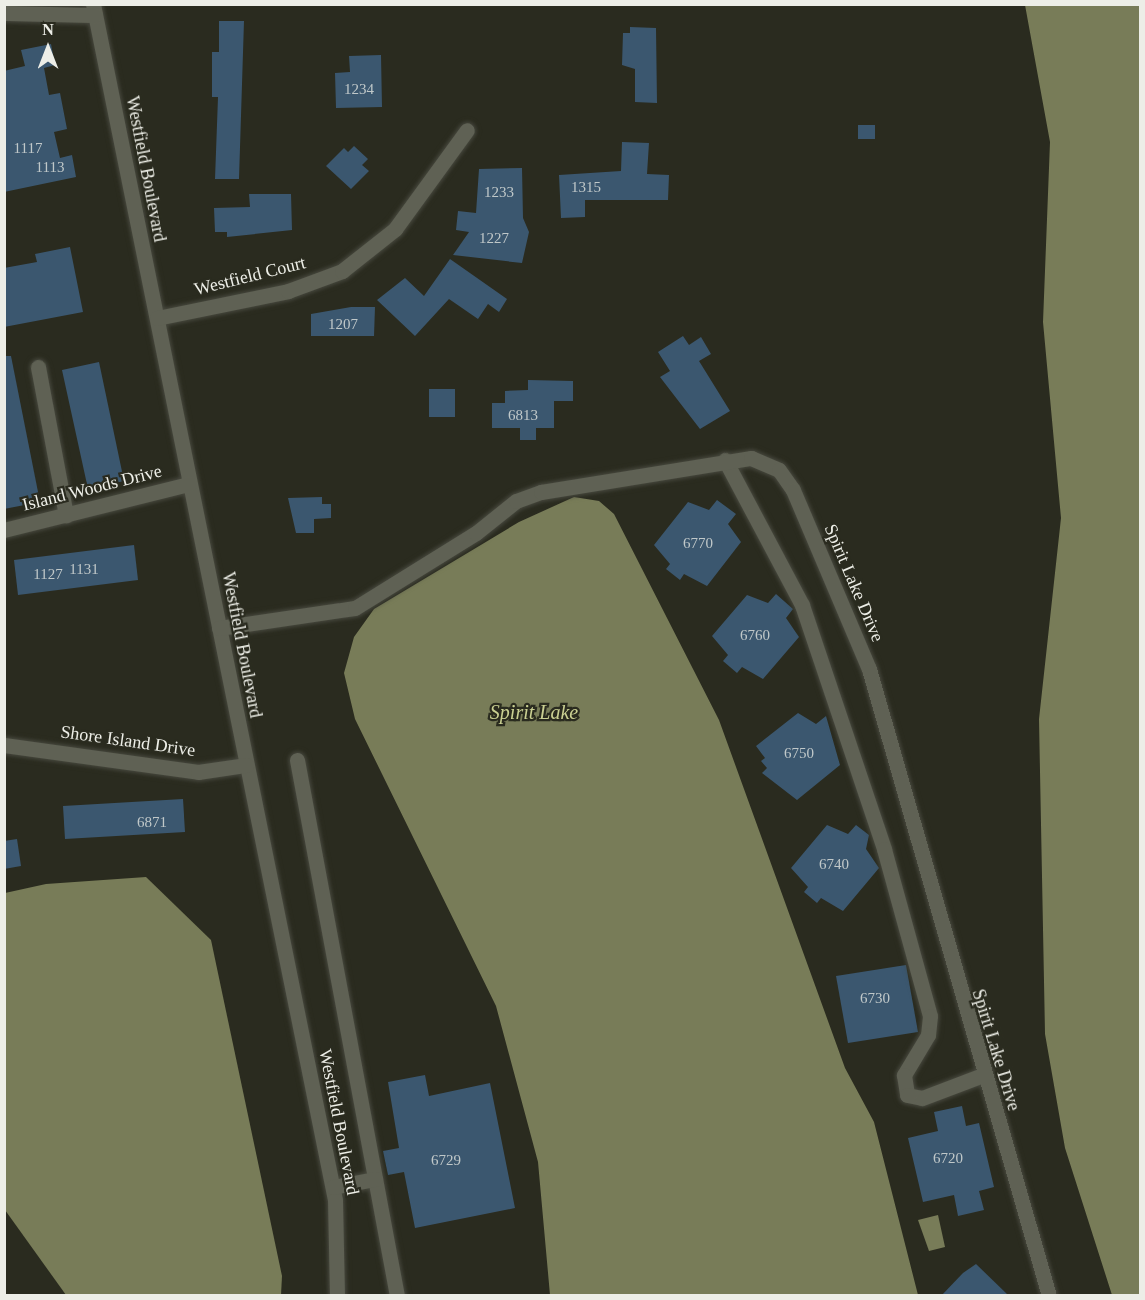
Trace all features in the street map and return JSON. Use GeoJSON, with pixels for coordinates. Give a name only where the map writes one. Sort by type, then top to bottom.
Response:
{"type":"FeatureCollection","features":[{"type":"Feature","properties":{"kind":"street"},"geometry":{"type":"LineString","coordinates":[[4,13],[94,10]]}},
{"type":"Feature","properties":{"kind":"street","name":"Westfield Boulevard"},"geometry":{"type":"LineString","coordinates":[[94,10],[333,1187],[339,1242],[337,1296]]}},
{"type":"Feature","properties":{"kind":"street","name":"Westfield Court"},"geometry":{"type":"LineString","coordinates":[[157,318],[288,291],[342,272],[395,229],[467,130]]}},
{"type":"Feature","properties":{"kind":"street"},"geometry":{"type":"LineString","coordinates":[[38,367],[66,515]]}},
{"type":"Feature","properties":{"kind":"street","name":"Spirit Lake Drive"},"geometry":{"type":"LineString","coordinates":[[219,628],[355,608],[528,495],[726,460],[760,459],[782,474],[833,582],[869,669],[983,1075],[1049,1296]]}},
{"type":"Feature","properties":{"kind":"street"},"geometry":{"type":"LineString","coordinates":[[726,460],[802,605],[884,849],[930,1016],[928,1035],[904,1075],[907,1095],[922,1098],[983,1075]]}},
{"type":"Feature","properties":{"kind":"street","name":"Island Woods Drive"},"geometry":{"type":"LineString","coordinates":[[4,530],[189,484]]}},
{"type":"Feature","properties":{"kind":"street","name":"Shore Island Drive"},"geometry":{"type":"LineString","coordinates":[[4,745],[198,772],[246,765]]}},
{"type":"Feature","properties":{"kind":"street"},"geometry":{"type":"LineString","coordinates":[[297,760],[397,1296]]}},
{"type":"Feature","properties":{"kind":"street"},"geometry":{"type":"LineString","coordinates":[[333,1187],[375,1179]]}},
{"type":"Feature","properties":{"kind":"water"},"geometry":{"type":"Polygon","coordinates":[[[1025,5],[1140,5],[1140,1295],[1112,1295],[1065,1148],[1045,1034],[1039,719],[1061,518],[1043,322],[1050,142],[1025,5]]]}},
{"type":"Feature","properties":{"kind":"water","name":"Spirit Lake"},"geometry":{"type":"Polygon","coordinates":[[[574,497],[599,501],[614,514],[719,720],[845,1068],[874,1122],[918,1295],[550,1295],[538,1162],[496,1006],[355,719],[344,673],[354,637],[374,609],[519,522],[574,497]]]}},
{"type":"Feature","properties":{"kind":"water"},"geometry":{"type":"Polygon","coordinates":[[[146,877],[211,940],[282,1276],[281,1295],[66,1295],[5,1210],[5,893],[46,884],[146,877]]]}},
{"type":"Feature","properties":{"kind":"water"},"geometry":{"type":"Polygon","coordinates":[[[938,1215],[945,1247],[929,1251],[918,1220],[938,1215]]]}},
{"type":"Feature","properties":{"kind":"building"},"geometry":{"type":"Polygon","coordinates":[[[219,21],[244,21],[239,179],[215,179],[218,97],[212,97],[212,52],[219,52],[219,21]]]}},
{"type":"Feature","properties":{"kind":"building"},"geometry":{"type":"Polygon","coordinates":[[[630,27],[656,28],[657,103],[635,102],[635,69],[622,65],[623,33],[630,33],[630,27]]]}},
{"type":"Feature","properties":{"kind":"building"},"geometry":{"type":"Polygon","coordinates":[[[51,44],[55,65],[44,68],[49,95],[60,93],[67,129],[54,132],[60,158],[72,155],[76,177],[4,192],[4,71],[25,66],[21,50],[51,44]]]}},
{"type":"Feature","properties":{"kind":"building"},"geometry":{"type":"Polygon","coordinates":[[[381,55],[382,107],[336,108],[335,73],[350,72],[349,56],[381,55]]]}},
{"type":"Feature","properties":{"kind":"building"},"geometry":{"type":"Polygon","coordinates":[[[858,125],[875,125],[875,139],[858,139],[858,125]]]}},
{"type":"Feature","properties":{"kind":"building"},"geometry":{"type":"Polygon","coordinates":[[[622,142],[649,143],[647,174],[669,175],[668,200],[585,200],[585,217],[561,218],[559,175],[621,171],[622,142]]]}},
{"type":"Feature","properties":{"kind":"building"},"geometry":{"type":"Polygon","coordinates":[[[354,146],[368,159],[362,165],[369,171],[351,189],[326,166],[344,148],[348,152],[354,146]]]}},
{"type":"Feature","properties":{"kind":"building"},"geometry":{"type":"Polygon","coordinates":[[[522,168],[523,218],[529,232],[522,263],[453,255],[469,232],[456,230],[458,211],[476,213],[479,169],[522,168]]]}},
{"type":"Feature","properties":{"kind":"building"},"geometry":{"type":"Polygon","coordinates":[[[249,194],[291,194],[292,230],[227,237],[227,232],[215,232],[214,208],[250,207],[249,194]]]}},
{"type":"Feature","properties":{"kind":"building"},"geometry":{"type":"Polygon","coordinates":[[[70,247],[83,312],[4,327],[4,268],[37,262],[35,254],[70,247]]]}},
{"type":"Feature","properties":{"kind":"building"},"geometry":{"type":"Polygon","coordinates":[[[450,259],[507,299],[499,312],[488,304],[478,319],[449,299],[415,336],[377,300],[405,278],[424,296],[450,259]]]}},
{"type":"Feature","properties":{"kind":"building"},"geometry":{"type":"Polygon","coordinates":[[[351,307],[375,307],[374,336],[311,336],[311,314],[351,307]]]}},
{"type":"Feature","properties":{"kind":"building"},"geometry":{"type":"Polygon","coordinates":[[[683,336],[689,345],[701,337],[711,354],[699,361],[730,411],[700,429],[660,377],[670,371],[658,352],[683,336]]]}},
{"type":"Feature","properties":{"kind":"building"},"geometry":{"type":"Polygon","coordinates":[[[4,356],[11,356],[40,502],[4,509],[4,356]]]}},
{"type":"Feature","properties":{"kind":"building"},"geometry":{"type":"Polygon","coordinates":[[[99,362],[124,481],[88,489],[62,370],[99,362]]]}},
{"type":"Feature","properties":{"kind":"building"},"geometry":{"type":"Polygon","coordinates":[[[528,380],[573,381],[573,401],[554,401],[554,428],[536,428],[536,440],[520,440],[520,428],[492,428],[492,403],[505,403],[505,391],[528,390],[528,380]]]}},
{"type":"Feature","properties":{"kind":"building"},"geometry":{"type":"Polygon","coordinates":[[[429,389],[455,389],[455,417],[429,417],[429,389]]]}},
{"type":"Feature","properties":{"kind":"building"},"geometry":{"type":"Polygon","coordinates":[[[322,497],[322,504],[331,504],[331,518],[314,519],[314,533],[296,533],[288,498],[322,497]]]}},
{"type":"Feature","properties":{"kind":"building"},"geometry":{"type":"Polygon","coordinates":[[[717,500],[736,514],[728,524],[741,542],[707,586],[684,574],[680,580],[666,569],[670,564],[654,545],[688,502],[709,510],[717,500]]]}},
{"type":"Feature","properties":{"kind":"building"},"geometry":{"type":"Polygon","coordinates":[[[134,545],[138,580],[18,595],[14,560],[134,545]]]}},
{"type":"Feature","properties":{"kind":"building"},"geometry":{"type":"Polygon","coordinates":[[[776,594],[793,609],[786,618],[799,637],[763,679],[742,667],[737,673],[723,661],[728,655],[712,636],[747,595],[768,603],[776,594]]]}},
{"type":"Feature","properties":{"kind":"building"},"geometry":{"type":"Polygon","coordinates":[[[798,713],[816,724],[826,716],[840,765],[797,800],[762,773],[767,768],[761,761],[765,758],[756,746],[798,713]]]}},
{"type":"Feature","properties":{"kind":"building"},"geometry":{"type":"Polygon","coordinates":[[[183,799],[185,832],[65,839],[63,806],[183,799]]]}},
{"type":"Feature","properties":{"kind":"building"},"geometry":{"type":"Polygon","coordinates":[[[827,825],[848,834],[856,825],[869,835],[866,849],[879,868],[843,911],[821,898],[817,903],[804,892],[808,887],[791,868],[827,825]]]}},
{"type":"Feature","properties":{"kind":"building"},"geometry":{"type":"Polygon","coordinates":[[[17,839],[21,866],[4,869],[4,841],[17,839]]]}},
{"type":"Feature","properties":{"kind":"building"},"geometry":{"type":"Polygon","coordinates":[[[906,965],[918,1032],[848,1043],[836,976],[906,965]]]}},
{"type":"Feature","properties":{"kind":"building"},"geometry":{"type":"Polygon","coordinates":[[[425,1075],[429,1096],[490,1083],[515,1208],[415,1228],[404,1172],[388,1175],[383,1151],[399,1148],[388,1082],[425,1075]]]}},
{"type":"Feature","properties":{"kind":"building"},"geometry":{"type":"Polygon","coordinates":[[[962,1106],[966,1126],[979,1123],[994,1187],[979,1191],[984,1210],[958,1216],[954,1195],[923,1202],[908,1138],[938,1131],[934,1112],[962,1106]]]}},
{"type":"Feature","properties":{"kind":"building"},"geometry":{"type":"Polygon","coordinates":[[[976,1264],[1009,1296],[941,1296],[963,1273],[976,1264]]]}}]}
